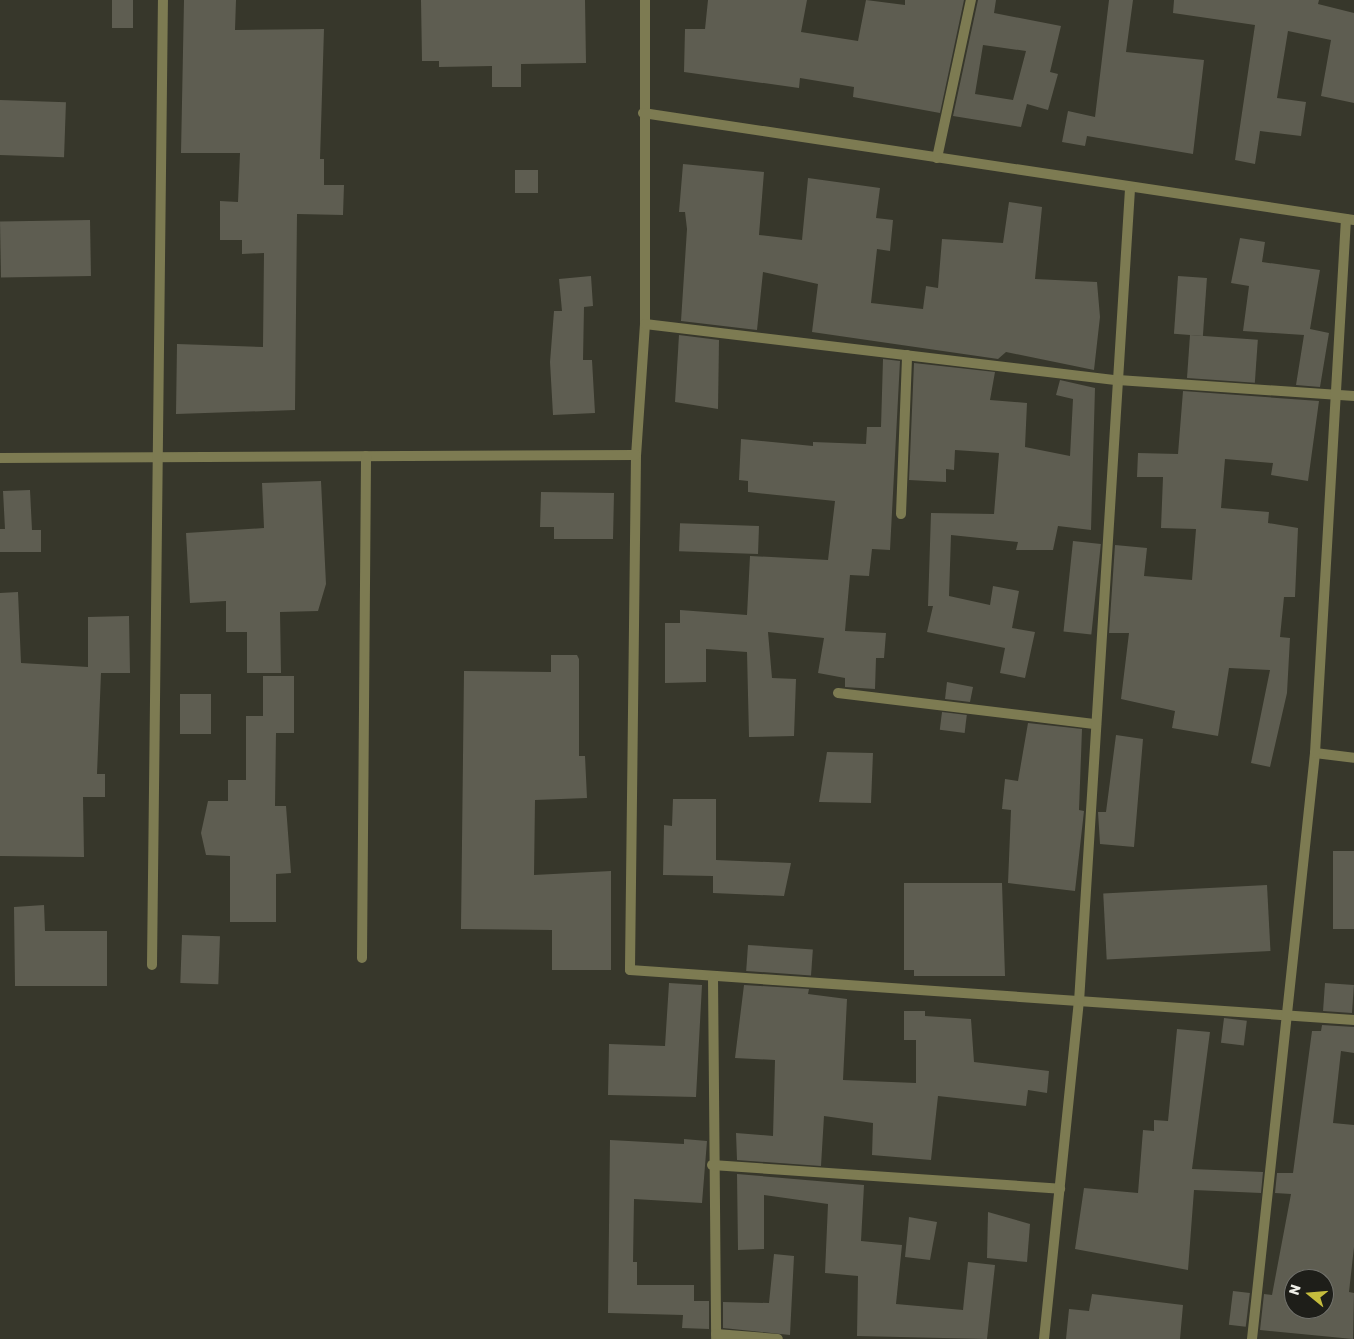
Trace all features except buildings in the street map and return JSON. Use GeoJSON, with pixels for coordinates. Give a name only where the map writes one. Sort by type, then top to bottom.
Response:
{"type":"FeatureCollection","features":[{"type":"Feature","properties":{"kind":"street"},"geometry":{"type":"LineString","coordinates":[[152,965],[163,0]]}},
{"type":"Feature","properties":{"kind":"street"},"geometry":{"type":"LineString","coordinates":[[645,0],[643,112],[645,324],[636,455],[627,964],[630,970],[639,973],[1354,1020]]}},
{"type":"Feature","properties":{"kind":"street"},"geometry":{"type":"LineString","coordinates":[[937,158],[971,0]]}},
{"type":"Feature","properties":{"kind":"street"},"geometry":{"type":"LineString","coordinates":[[643,112],[1130,189],[1350,219],[1337,394],[1315,753],[1252,1339]]}},
{"type":"Feature","properties":{"kind":"street"},"geometry":{"type":"LineString","coordinates":[[1044,1339],[1079,1002],[1130,189]]}},
{"type":"Feature","properties":{"kind":"street"},"geometry":{"type":"LineString","coordinates":[[645,324],[1118,380],[1354,396]]}},
{"type":"Feature","properties":{"kind":"street"},"geometry":{"type":"LineString","coordinates":[[901,514],[907,355]]}},
{"type":"Feature","properties":{"kind":"street"},"geometry":{"type":"LineString","coordinates":[[0,458],[636,455]]}},
{"type":"Feature","properties":{"kind":"street"},"geometry":{"type":"LineString","coordinates":[[362,958],[366,456]]}},
{"type":"Feature","properties":{"kind":"street"},"geometry":{"type":"LineString","coordinates":[[838,693],[1096,724]]}},
{"type":"Feature","properties":{"kind":"street"},"geometry":{"type":"LineString","coordinates":[[1315,753],[1354,758]]}},
{"type":"Feature","properties":{"kind":"street"},"geometry":{"type":"LineString","coordinates":[[713,977],[712,1165],[716,1337],[778,1339]]}},
{"type":"Feature","properties":{"kind":"street"},"geometry":{"type":"LineString","coordinates":[[712,1165],[1060,1189]]}}]}
